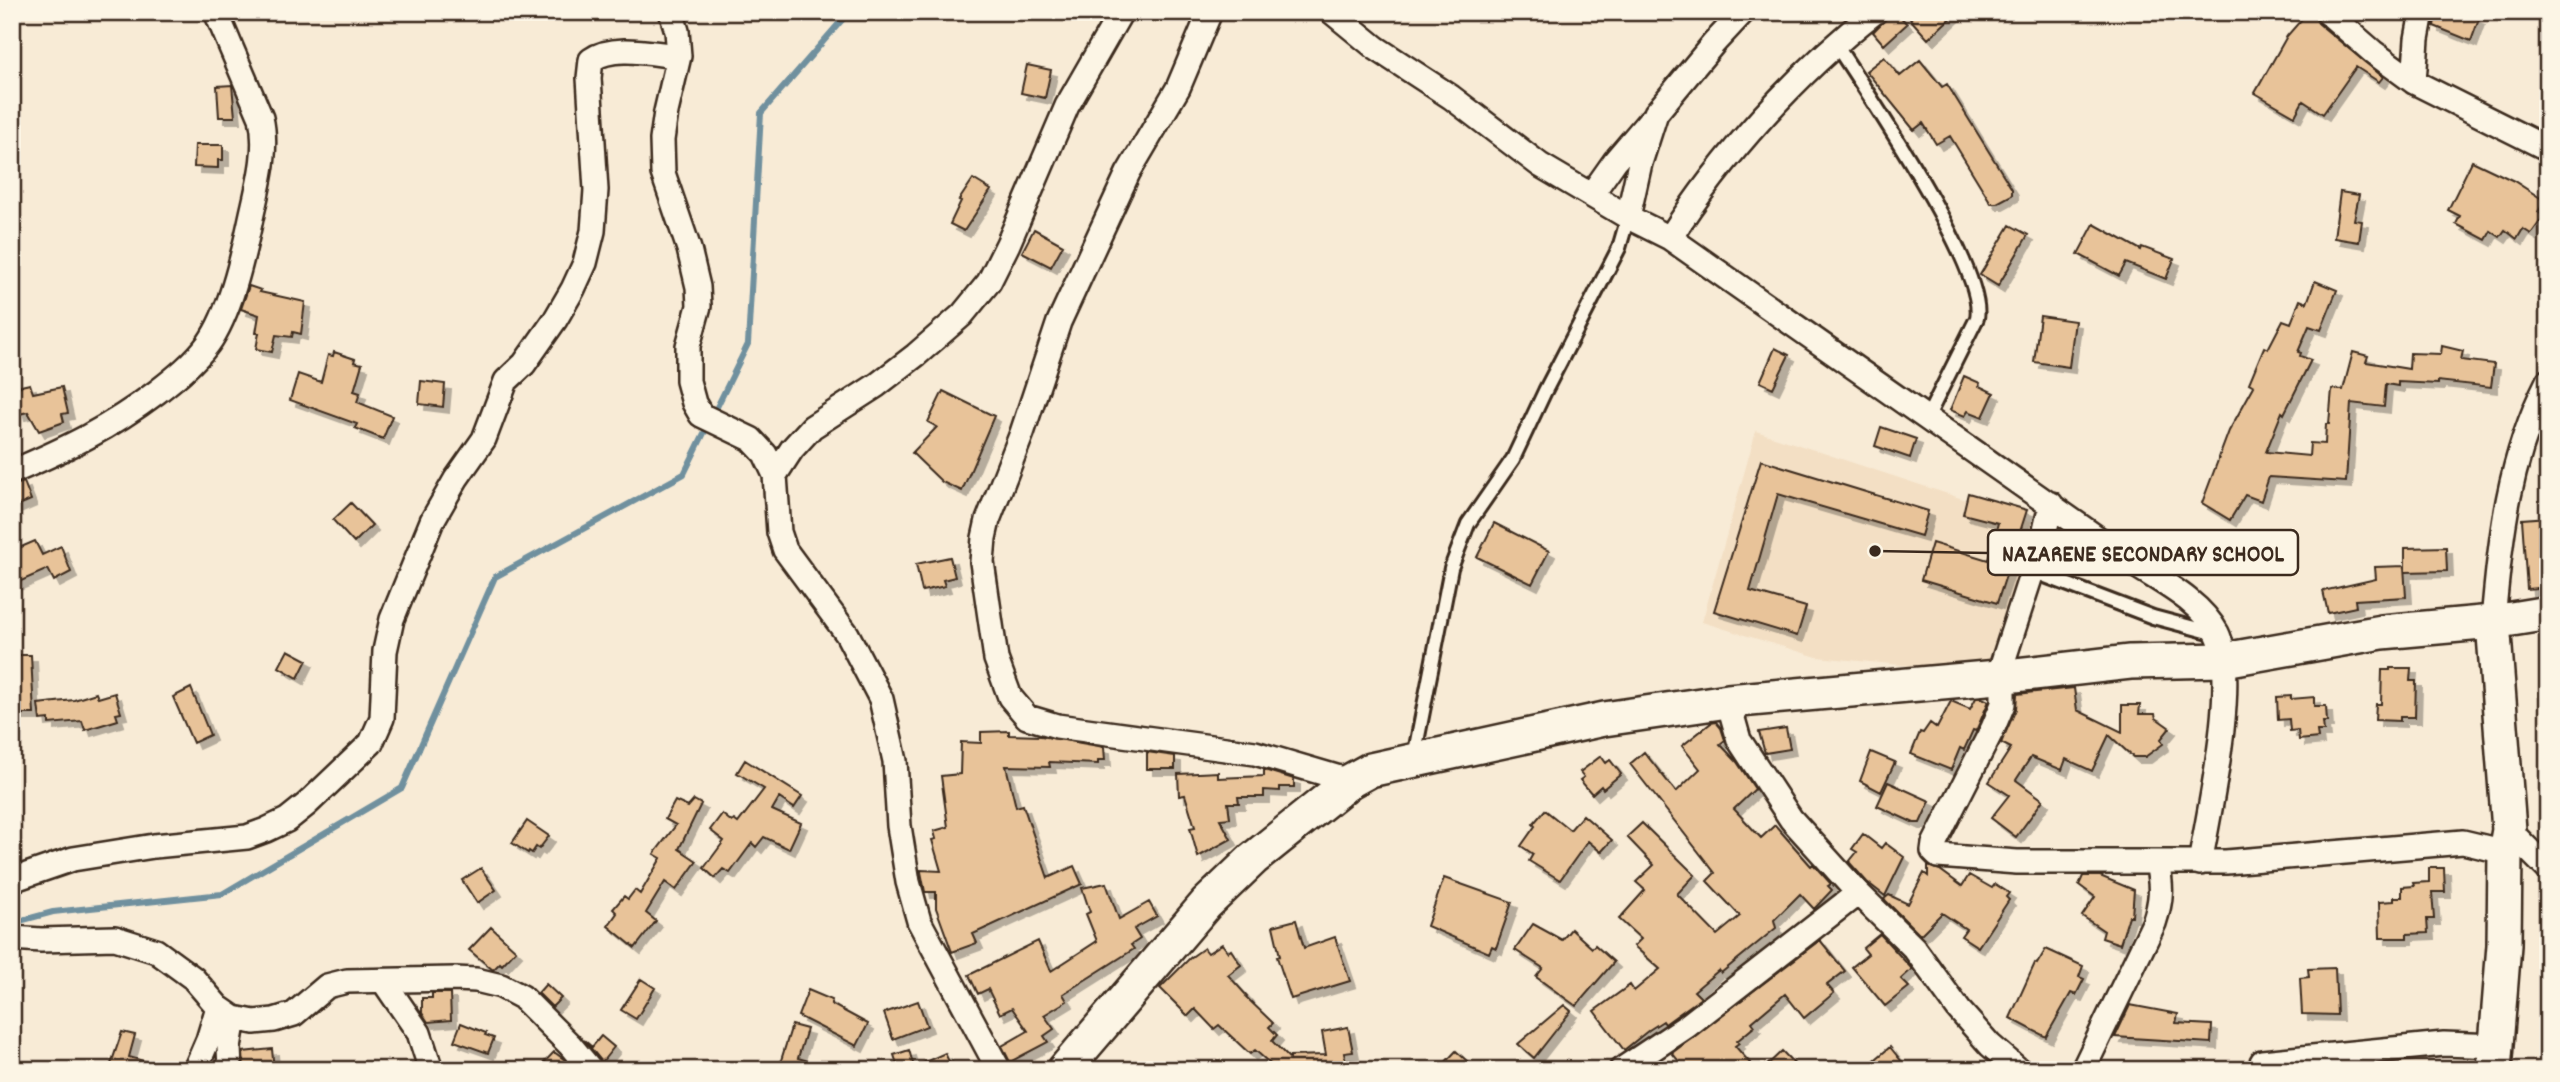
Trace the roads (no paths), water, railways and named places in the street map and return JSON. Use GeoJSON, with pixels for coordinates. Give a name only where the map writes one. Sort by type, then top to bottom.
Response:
{"type":"FeatureCollection","features":[{"type":"Feature","properties":{"kind":"street"},"geometry":{"type":"LineString","coordinates":[[12,472],[93,435],[136,408],[177,376],[208,344],[224,312],[246,243],[258,186],[264,132],[261,117],[216,12]]}},
{"type":"Feature","properties":{"kind":"street"},"geometry":{"type":"LineString","coordinates":[[671,12],[677,31],[679,56],[662,140],[663,173],[689,249],[698,287],[699,306],[688,346],[688,382],[694,403],[711,421],[744,435],[761,446],[775,475],[779,532],[785,550],[847,634],[881,699],[895,761],[899,826],[908,882],[919,921],[999,1070]]}},
{"type":"Feature","properties":{"kind":"street"},"geometry":{"type":"LineString","coordinates":[[775,475],[792,449],[812,427],[877,385],[916,355],[962,315],[989,282],[1067,106],[1121,12]]}},
{"type":"Feature","properties":{"kind":"street"},"geometry":{"type":"LineString","coordinates":[[1210,12],[1178,88],[1128,173],[1059,322],[1022,433],[988,520],[982,562],[996,659],[1010,697],[1027,717],[1058,726],[1255,753],[1350,781]]}},
{"type":"Feature","properties":{"kind":"street"},"geometry":{"type":"LineString","coordinates":[[1332,12],[1376,48],[1451,97],[1540,165],[1628,217],[1670,238],[2178,592],[2201,612],[2221,647],[2224,709],[2217,768],[2200,863]]}},
{"type":"Feature","properties":{"kind":"street"},"geometry":{"type":"LineString","coordinates":[[1591,195],[1615,161],[1714,43],[1744,12]]}},
{"type":"Feature","properties":{"kind":"street"},"geometry":{"type":"LineString","coordinates":[[1670,238],[1690,206],[1753,130],[1799,80],[1875,12]]}},
{"type":"Feature","properties":{"kind":"street"},"geometry":{"type":"LineString","coordinates":[[2327,12],[2373,52],[2414,82],[2548,149]]}},
{"type":"Feature","properties":{"kind":"street"},"geometry":{"type":"LineString","coordinates":[[2414,82],[2422,12]]}},
{"type":"Feature","properties":{"kind":"street"},"geometry":{"type":"LineString","coordinates":[[12,880],[73,859],[143,848],[247,837],[287,820],[365,751],[382,718],[385,651],[392,619],[432,521],[456,479],[484,439],[506,381],[524,364],[555,320],[585,263],[593,231],[596,190],[589,78],[591,60],[600,53],[679,56]]}},
{"type":"Feature","properties":{"kind":"street"},"geometry":{"type":"LineString","coordinates":[[1628,217],[1640,163],[1656,113]]}},
{"type":"Feature","properties":{"kind":"street"},"geometry":{"type":"LineString","coordinates":[[2262,1062],[2444,1044],[2496,1058],[2504,945],[2507,841],[2493,622],[2500,537],[2517,457],[2548,381]]}},
{"type":"Feature","properties":{"kind":"street"},"geometry":{"type":"LineString","coordinates":[[2050,504],[1998,677],[2003,692],[2003,704],[1934,844],[1933,851],[1938,856],[1966,859],[2200,863],[2463,842],[2507,841],[2548,869]]}},
{"type":"Feature","properties":{"kind":"street"},"geometry":{"type":"LineString","coordinates":[[1063,1070],[1206,904],[1253,859],[1350,781],[1370,770],[1604,719],[1728,701],[1998,677],[2130,662],[2221,647],[2493,622],[2548,613]]}},
{"type":"Feature","properties":{"kind":"street"},"geometry":{"type":"LineString","coordinates":[[1728,701],[1739,740],[1791,819],[1858,893],[1914,948],[1974,1027],[2019,1070]]}},
{"type":"Feature","properties":{"kind":"street"},"geometry":{"type":"LineString","coordinates":[[2083,1070],[2154,923],[2161,901],[2161,880],[2157,862]]}},
{"type":"Feature","properties":{"kind":"street"},"geometry":{"type":"LineString","coordinates":[[1620,1070],[1687,1026],[1858,893]]}},
{"type":"Feature","properties":{"kind":"street"},"geometry":{"type":"LineString","coordinates":[[12,938],[115,939],[156,951],[193,978],[226,1013],[254,1022],[293,1014],[327,986],[347,981],[476,980],[501,986],[522,997],[591,1070]]}},
{"type":"Feature","properties":{"kind":"street"},"geometry":{"type":"LineString","coordinates":[[384,982],[419,1033],[430,1070]]}},
{"type":"Feature","properties":{"kind":"street"},"geometry":{"type":"LineString","coordinates":[[195,1070],[208,1040],[226,1013]]}},
{"type":"Feature","properties":{"kind":"street"},"geometry":{"type":"LineString","coordinates":[[226,1013],[230,1070]]}},
{"type":"Feature","properties":{"kind":"lane"},"geometry":{"type":"LineString","coordinates":[[1836,45],[1890,127],[1939,210],[1964,264],[1979,308],[1977,318],[1927,418]]}},
{"type":"Feature","properties":{"kind":"lane"},"geometry":{"type":"LineString","coordinates":[[1414,761],[1451,568],[1468,524],[1513,459],[1619,248],[1628,217]]}},
{"type":"Feature","properties":{"kind":"lane"},"geometry":{"type":"LineString","coordinates":[[2032,571],[2153,617],[2221,647]]}},
{"type":"Feature","properties":{"kind":"waterway"},"geometry":{"type":"LineString","coordinates":[[713,415],[748,344],[761,113],[849,12]]}},
{"type":"Feature","properties":{"kind":"waterway"},"geometry":{"type":"LineString","coordinates":[[12,923],[53,912],[222,894],[402,788],[495,577],[684,474],[708,425]]}},
{"type":"Feature","properties":{"kind":"place","name":"NAZARENE SECONDARY SCHOOL"},"geometry":{"type":"Point","coordinates":[1875,551]}}]}
